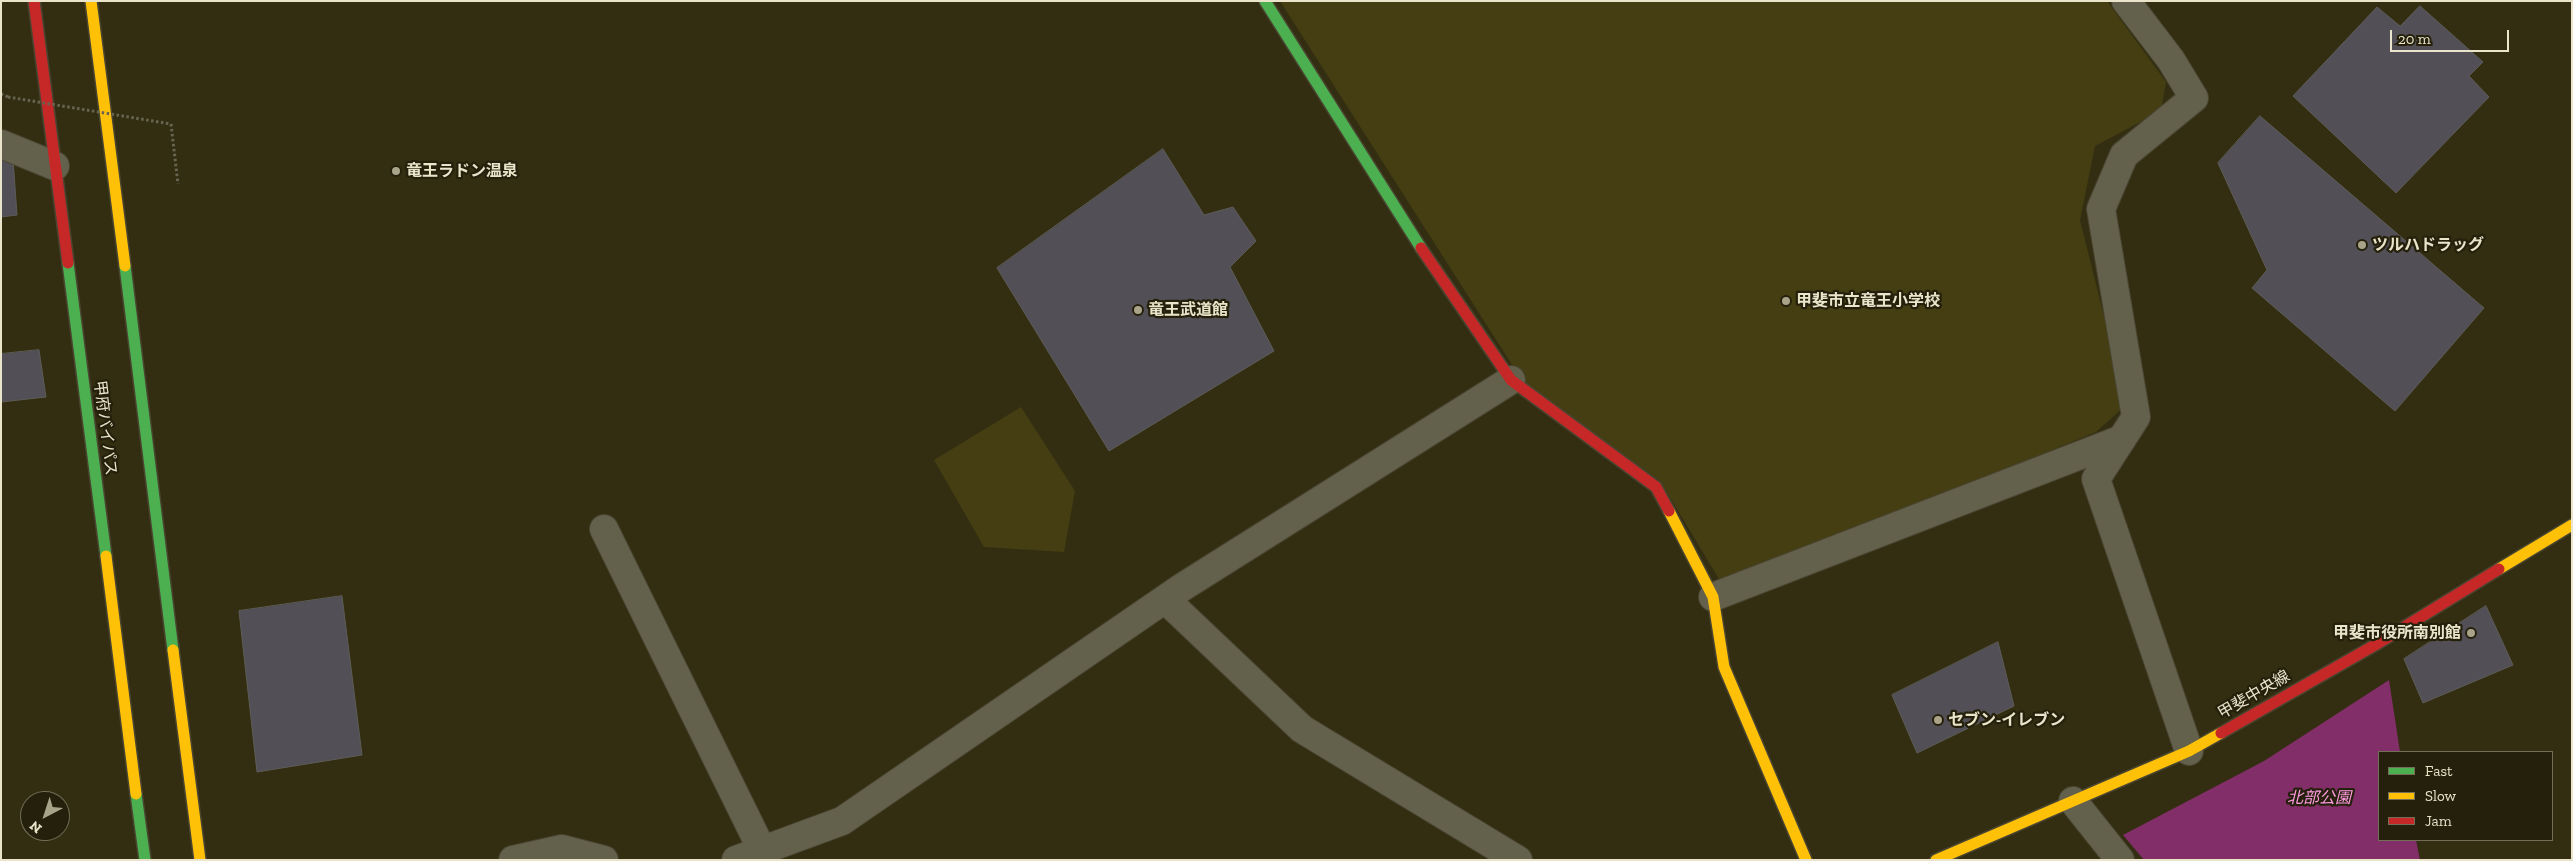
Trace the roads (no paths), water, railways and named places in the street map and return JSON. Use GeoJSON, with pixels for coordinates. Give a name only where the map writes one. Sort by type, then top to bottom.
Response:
{"type":"FeatureCollection","features":[{"type":"Feature","properties":{"kind":"main road","name":"甲府バイパス"},"geometry":{"type":"LineString","coordinates":[[34,1],[145,860]]}},
{"type":"Feature","properties":{"kind":"main road"},"geometry":{"type":"LineString","coordinates":[[90,1],[200,860]]}},
{"type":"Feature","properties":{"kind":"main road"},"geometry":{"type":"LineString","coordinates":[[1265,1],[1424,252],[1511,380],[1656,487],[1713,597],[1724,667],[1806,860]]}},
{"type":"Feature","properties":{"kind":"main road","name":"甲斐中央線"},"geometry":{"type":"LineString","coordinates":[[1936,860],[2189,751],[2375,645],[2572,525]]}},
{"type":"Feature","properties":{"kind":"street"},"geometry":{"type":"LineString","coordinates":[[2126,1],[2171,60],[2194,98],[2124,155],[2102,209],[2136,417],[2096,479],[2189,751]]}},
{"type":"Feature","properties":{"kind":"street"},"geometry":{"type":"LineString","coordinates":[[1,144],[55,166]]}},
{"type":"Feature","properties":{"kind":"street"},"geometry":{"type":"LineString","coordinates":[[736,860],[842,821],[1165,599],[1511,380]]}},
{"type":"Feature","properties":{"kind":"street"},"geometry":{"type":"LineString","coordinates":[[1713,597],[2122,440]]}},
{"type":"Feature","properties":{"kind":"street"},"geometry":{"type":"LineString","coordinates":[[604,529],[762,850]]}},
{"type":"Feature","properties":{"kind":"street"},"geometry":{"type":"LineString","coordinates":[[1165,599],[1302,729],[1518,860]]}},
{"type":"Feature","properties":{"kind":"street"},"geometry":{"type":"LineString","coordinates":[[2073,801],[2120,860]]}},
{"type":"Feature","properties":{"kind":"street"},"geometry":{"type":"LineString","coordinates":[[513,860],[564,854],[604,860]]}},
{"type":"Feature","properties":{"kind":"place","name":"竜王ラドン温泉"},"geometry":{"type":"Point","coordinates":[396,171]}},
{"type":"Feature","properties":{"kind":"place","name":"ツルハドラッグ"},"geometry":{"type":"Point","coordinates":[2362,245]}},
{"type":"Feature","properties":{"kind":"place","name":"甲斐市立竜王小学校"},"geometry":{"type":"Point","coordinates":[1786,301]}},
{"type":"Feature","properties":{"kind":"place","name":"竜王武道館"},"geometry":{"type":"Point","coordinates":[1138,310]}},
{"type":"Feature","properties":{"kind":"place","name":"甲斐市役所南別館"},"geometry":{"type":"Point","coordinates":[2471,633]}},
{"type":"Feature","properties":{"kind":"place","name":"セブン-イレブン"},"geometry":{"type":"Point","coordinates":[1938,720]}},
{"type":"Feature","properties":{"kind":"park label","name":"北部公園"},"geometry":{"type":"Point","coordinates":[2319,798]}}]}
